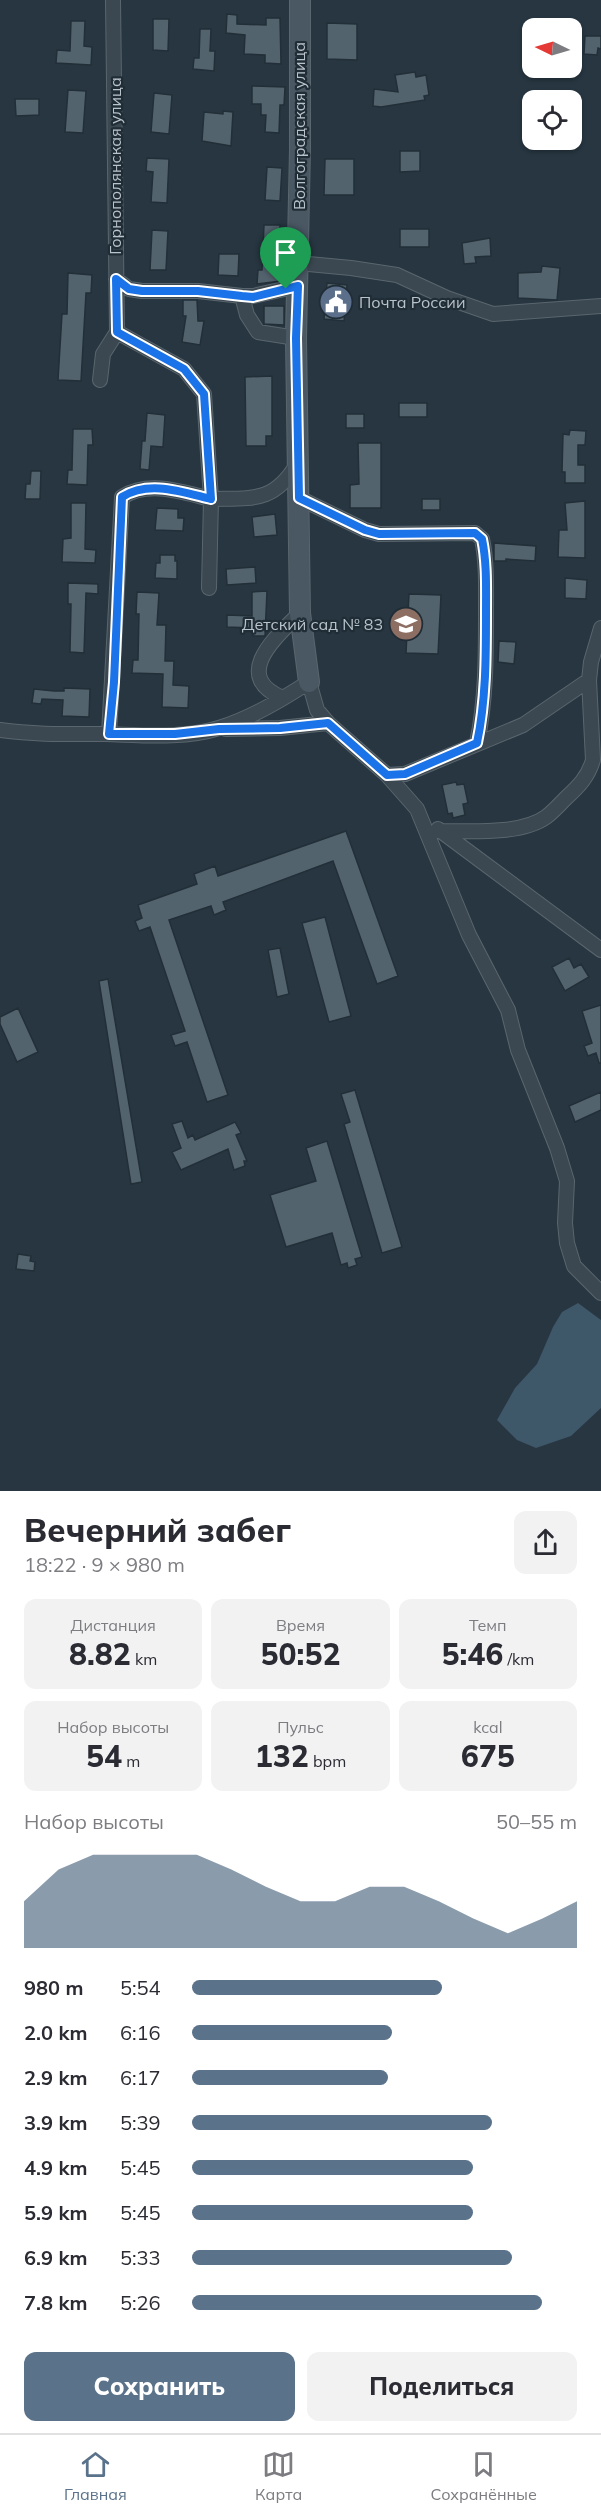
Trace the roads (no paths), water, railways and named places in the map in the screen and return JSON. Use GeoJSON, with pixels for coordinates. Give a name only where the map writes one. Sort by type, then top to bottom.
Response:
{"type":"FeatureCollection","features":[{"type":"Feature","properties":{"kind":"street","name":"Горнополянская улица"},"geometry":{"type":"LineString","coordinates":[[113,0],[117,332]]}},
{"type":"Feature","properties":{"kind":"street","name":"Волгоградская улица"},"geometry":{"type":"LineString","coordinates":[[300,0],[296,338],[300,613],[309,682]]}},
{"type":"Feature","properties":{"kind":"street"},"geometry":{"type":"LineString","coordinates":[[298,263],[397,275],[447,298],[492,314],[601,306]]}},
{"type":"Feature","properties":{"kind":"street"},"geometry":{"type":"LineString","coordinates":[[116,279],[129,289],[142,291],[198,291],[253,297],[298,286]]}},
{"type":"Feature","properties":{"kind":"street"},"geometry":{"type":"LineString","coordinates":[[242,296],[247,315],[258,332],[296,338]]}},
{"type":"Feature","properties":{"kind":"street"},"geometry":{"type":"LineString","coordinates":[[100,380],[103,354],[117,332],[184,369],[204,394],[211,499],[209,588]]}},
{"type":"Feature","properties":{"kind":"street"},"geometry":{"type":"LineString","coordinates":[[109,734],[114,682],[122,497],[134,490],[160,488],[211,499],[253,498],[273,493],[289,478],[298,461]]}},
{"type":"Feature","properties":{"kind":"street"},"geometry":{"type":"LineString","coordinates":[[299,498],[365,530],[379,534],[475,533],[482,539],[486,586],[486,664],[484,704],[477,743]]}},
{"type":"Feature","properties":{"kind":"street"},"geometry":{"type":"LineString","coordinates":[[283,698],[271,693],[264,686],[260,673],[260,659],[266,648],[300,613]]}},
{"type":"Feature","properties":{"kind":"street"},"geometry":{"type":"LineString","coordinates":[[439,831],[476,831],[525,826],[545,818],[581,784],[593,760],[591,662],[601,628]]}},
{"type":"Feature","properties":{"kind":"street"},"geometry":{"type":"LineString","coordinates":[[387,775],[405,774],[523,725],[590,680]]}},
{"type":"Feature","properties":{"kind":"street"},"geometry":{"type":"LineString","coordinates":[[219,729],[283,698],[309,682],[316,710],[387,775],[439,831],[601,950]]}},
{"type":"Feature","properties":{"kind":"street"},"geometry":{"type":"LineString","coordinates":[[0,730],[23,733],[175,734],[219,729],[280,728],[328,723]]}},
{"type":"Feature","properties":{"kind":"street"},"geometry":{"type":"LineString","coordinates":[[417,809],[469,935],[508,1010],[518,1050],[557,1148],[567,1181],[565,1222],[567,1244],[574,1266],[601,1293]]}},
{"type":"Feature","properties":{"kind":"water"},"geometry":{"type":"Polygon","coordinates":[[[578,1303],[601,1320],[601,1408],[571,1436],[536,1448],[517,1440],[497,1420],[515,1388],[537,1364],[562,1312],[578,1303]]]}},
{"type":"Feature","properties":{"kind":"place","name":"Почта России"},"geometry":{"type":"Point","coordinates":[336,302]}},
{"type":"Feature","properties":{"kind":"place","name":"Детский сад № 83"},"geometry":{"type":"Point","coordinates":[406,624]}}]}
